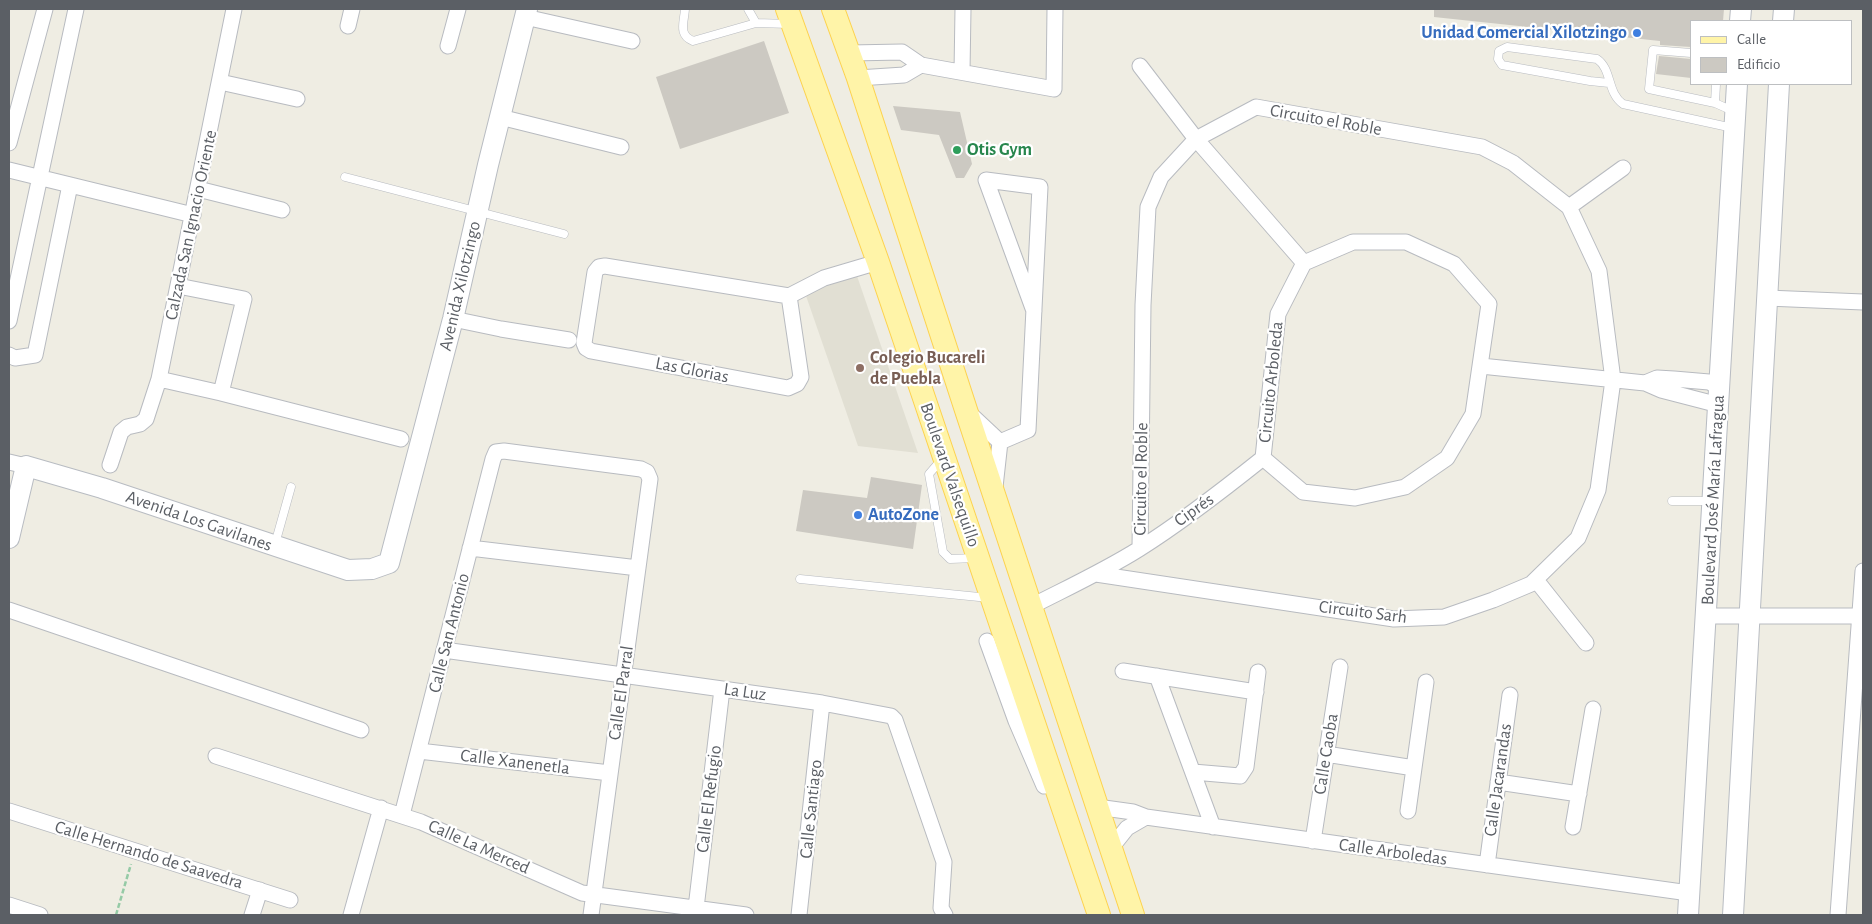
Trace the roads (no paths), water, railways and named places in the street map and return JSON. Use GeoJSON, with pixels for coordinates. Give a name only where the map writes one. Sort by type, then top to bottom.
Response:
{"type":"FeatureCollection","features":[{"type":"Feature","properties":{"kind":"main road","name":"Boulevard Valsequillo"},"geometry":{"type":"LineString","coordinates":[[837,10],[1030,606],[1134,915]]}},
{"type":"Feature","properties":{"kind":"main road","name":"Avenida Xilotzingo"},"geometry":{"type":"LineString","coordinates":[[389,564],[453,319],[526,13]]}},
{"type":"Feature","properties":{"kind":"main road","name":"Boulevard Valsequillo"},"geometry":{"type":"LineString","coordinates":[[791,14],[878,262],[978,558],[1044,771],[1083,867],[1099,915]]}},
{"type":"Feature","properties":{"kind":"main road","name":"Boulevard José María Lafragua"},"geometry":{"type":"LineString","coordinates":[[1688,915],[1737,85]]}},
{"type":"Feature","properties":{"kind":"main road"},"geometry":{"type":"LineString","coordinates":[[1733,915],[1779,85]]}},
{"type":"Feature","properties":{"kind":"main road"},"geometry":{"type":"LineString","coordinates":[[9,538],[18,464]]}},
{"type":"Feature","properties":{"kind":"main road","name":"Avenida Los Gavilanes"},"geometry":{"type":"LineString","coordinates":[[18,464],[102,488],[348,570],[372,569],[389,564]]}},
{"type":"Feature","properties":{"kind":"street"},"geometry":{"type":"LineString","coordinates":[[9,143],[45,9]]}},
{"type":"Feature","properties":{"kind":"street"},"geometry":{"type":"LineString","coordinates":[[9,321],[76,9]]}},
{"type":"Feature","properties":{"kind":"street","name":"Calzada San Ignacio Oriente"},"geometry":{"type":"LineString","coordinates":[[110,465],[121,432],[127,427],[140,424],[146,419],[159,379],[234,9]]}},
{"type":"Feature","properties":{"kind":"street"},"geometry":{"type":"LineString","coordinates":[[348,26],[352,9]]}},
{"type":"Feature","properties":{"kind":"street"},"geometry":{"type":"LineString","coordinates":[[448,46],[458,9]]}},
{"type":"Feature","properties":{"kind":"street"},"geometry":{"type":"LineString","coordinates":[[962,72],[963,9]]}},
{"type":"Feature","properties":{"kind":"street"},"geometry":{"type":"LineString","coordinates":[[850,53],[902,52],[921,65],[1054,89],[1055,9]]}},
{"type":"Feature","properties":{"kind":"street"},"geometry":{"type":"LineString","coordinates":[[526,13],[632,41]]}},
{"type":"Feature","properties":{"kind":"street"},"geometry":{"type":"LineString","coordinates":[[858,78],[904,75],[921,65]]}},
{"type":"Feature","properties":{"kind":"street"},"geometry":{"type":"LineString","coordinates":[[1140,66],[1196,139],[1304,263]]}},
{"type":"Feature","properties":{"kind":"street"},"geometry":{"type":"LineString","coordinates":[[220,82],[297,99]]}},
{"type":"Feature","properties":{"kind":"street","name":"Circuito el Roble"},"geometry":{"type":"LineString","coordinates":[[1140,548],[1144,305],[1148,207],[1161,177],[1196,139],[1256,107],[1482,148],[1513,163],[1569,207],[1599,271],[1613,380]]}},
{"type":"Feature","properties":{"kind":"street"},"geometry":{"type":"LineString","coordinates":[[500,117],[621,147]]}},
{"type":"Feature","properties":{"kind":"street"},"geometry":{"type":"LineString","coordinates":[[1569,207],[1623,168]]}},
{"type":"Feature","properties":{"kind":"street"},"geometry":{"type":"LineString","coordinates":[[9,170],[193,215]]}},
{"type":"Feature","properties":{"kind":"street"},"geometry":{"type":"LineString","coordinates":[[1000,442],[1028,430],[1034,311],[1040,187],[986,180],[1034,311]]}},
{"type":"Feature","properties":{"kind":"street"},"geometry":{"type":"LineString","coordinates":[[9,356],[16,358],[36,355],[70,185]]}},
{"type":"Feature","properties":{"kind":"street"},"geometry":{"type":"LineString","coordinates":[[198,189],[282,210]]}},
{"type":"Feature","properties":{"kind":"street","name":"Circuito Arboleda"},"geometry":{"type":"LineString","coordinates":[[1353,242],[1406,242],[1454,264],[1489,304],[1474,414],[1447,458],[1405,487],[1355,498],[1302,492],[1263,458],[1278,314],[1304,263],[1353,242]]}},
{"type":"Feature","properties":{"kind":"street"},"geometry":{"type":"LineString","coordinates":[[789,296],[824,278],[878,262]]}},
{"type":"Feature","properties":{"kind":"street","name":"Las Glorias"},"geometry":{"type":"LineString","coordinates":[[605,266],[789,296],[801,377],[797,384],[788,388],[591,351],[586,348],[584,343],[595,272],[605,266]]}},
{"type":"Feature","properties":{"kind":"street"},"geometry":{"type":"LineString","coordinates":[[178,286],[244,298],[221,393]]}},
{"type":"Feature","properties":{"kind":"street"},"geometry":{"type":"LineString","coordinates":[[1767,298],[1863,302]]}},
{"type":"Feature","properties":{"kind":"street"},"geometry":{"type":"LineString","coordinates":[[453,319],[569,340]]}},
{"type":"Feature","properties":{"kind":"street"},"geometry":{"type":"LineString","coordinates":[[1481,366],[1645,383],[1657,378],[1710,382],[1719,397]]}},
{"type":"Feature","properties":{"kind":"street"},"geometry":{"type":"LineString","coordinates":[[159,379],[402,439]]}},
{"type":"Feature","properties":{"kind":"street","name":"Circuito Sarh"},"geometry":{"type":"LineString","coordinates":[[1096,574],[1394,619],[1444,617],[1492,600],[1531,584],[1578,538],[1598,490],[1613,380]]}},
{"type":"Feature","properties":{"kind":"street"},"geometry":{"type":"LineString","coordinates":[[966,410],[1000,442]]}},
{"type":"Feature","properties":{"kind":"street"},"geometry":{"type":"LineString","coordinates":[[994,493],[1000,442]]}},
{"type":"Feature","properties":{"kind":"street","name":"Calle San Antonio"},"geometry":{"type":"LineString","coordinates":[[402,815],[496,452],[504,451],[641,469],[648,472]]}},
{"type":"Feature","properties":{"kind":"street","name":"Ciprés"},"geometry":{"type":"LineString","coordinates":[[1096,574],[1140,548],[1204,504],[1263,458]]}},
{"type":"Feature","properties":{"kind":"street","name":"Calle El Parral"},"geometry":{"type":"LineString","coordinates":[[591,915],[650,479],[648,472]]}},
{"type":"Feature","properties":{"kind":"street"},"geometry":{"type":"LineString","coordinates":[[470,548],[638,568]]}},
{"type":"Feature","properties":{"kind":"street"},"geometry":{"type":"LineString","coordinates":[[1838,915],[1862,616],[1863,571]]}},
{"type":"Feature","properties":{"kind":"street"},"geometry":{"type":"LineString","coordinates":[[1030,606],[1096,574]]}},
{"type":"Feature","properties":{"kind":"street"},"geometry":{"type":"LineString","coordinates":[[1536,580],[1586,643]]}},
{"type":"Feature","properties":{"kind":"street"},"geometry":{"type":"LineString","coordinates":[[9,610],[362,730]]}},
{"type":"Feature","properties":{"kind":"street"},"geometry":{"type":"LineString","coordinates":[[1706,616],[1862,616]]}},
{"type":"Feature","properties":{"kind":"street"},"geometry":{"type":"LineString","coordinates":[[987,641],[1016,721],[1044,771]]}},
{"type":"Feature","properties":{"kind":"street","name":"La Luz"},"geometry":{"type":"LineString","coordinates":[[444,650],[822,703],[886,714],[895,720],[939,843],[944,862],[941,908],[945,915]]}},
{"type":"Feature","properties":{"kind":"street","name":"Calle Caoba"},"geometry":{"type":"LineString","coordinates":[[1313,841],[1340,667]]}},
{"type":"Feature","properties":{"kind":"street"},"geometry":{"type":"LineString","coordinates":[[1123,671],[1256,692]]}},
{"type":"Feature","properties":{"kind":"street"},"geometry":{"type":"LineString","coordinates":[[1193,772],[1240,776],[1244,772],[1258,672]]}},
{"type":"Feature","properties":{"kind":"street"},"geometry":{"type":"LineString","coordinates":[[1157,676],[1213,827]]}},
{"type":"Feature","properties":{"kind":"street"},"geometry":{"type":"LineString","coordinates":[[1408,811],[1426,682]]}},
{"type":"Feature","properties":{"kind":"street","name":"Calle El Refugio"},"geometry":{"type":"LineString","coordinates":[[696,908],[722,689]]}},
{"type":"Feature","properties":{"kind":"street","name":"Calle Jacarandas"},"geometry":{"type":"LineString","coordinates":[[1487,865],[1510,696]]}},
{"type":"Feature","properties":{"kind":"street","name":"Calle Santiago"},"geometry":{"type":"LineString","coordinates":[[799,915],[822,703]]}},
{"type":"Feature","properties":{"kind":"street"},"geometry":{"type":"LineString","coordinates":[[1573,828],[1592,709]]}},
{"type":"Feature","properties":{"kind":"street","name":"Calle Xanenetla"},"geometry":{"type":"LineString","coordinates":[[419,751],[610,773]]}},
{"type":"Feature","properties":{"kind":"street"},"geometry":{"type":"LineString","coordinates":[[1326,754],[1414,768]]}},
{"type":"Feature","properties":{"kind":"street","name":"Calle La Merced"},"geometry":{"type":"LineString","coordinates":[[216,756],[402,815],[582,893],[746,915]]}},
{"type":"Feature","properties":{"kind":"street"},"geometry":{"type":"LineString","coordinates":[[1498,782],[1579,794]]}},
{"type":"Feature","properties":{"kind":"street"},"geometry":{"type":"LineString","coordinates":[[351,915],[381,808]]}},
{"type":"Feature","properties":{"kind":"street","name":"Calle Arboledas"},"geometry":{"type":"LineString","coordinates":[[1097,808],[1133,812],[1146,818],[1689,894]]}},
{"type":"Feature","properties":{"kind":"street","name":"Calle Hernando de Saavedra"},"geometry":{"type":"LineString","coordinates":[[9,811],[290,900]]}},
{"type":"Feature","properties":{"kind":"street"},"geometry":{"type":"LineString","coordinates":[[1111,848],[1128,828],[1146,818]]}},
{"type":"Feature","properties":{"kind":"street"},"geometry":{"type":"LineString","coordinates":[[252,915],[260,890]]}},
{"type":"Feature","properties":{"kind":"street"},"geometry":{"type":"LineString","coordinates":[[9,905],[40,915]]}},
{"type":"Feature","properties":{"kind":"lane"},"geometry":{"type":"LineString","coordinates":[[685,9],[683,32],[686,38],[693,41],[756,22],[791,14],[979,533]]}},
{"type":"Feature","properties":{"kind":"lane"},"geometry":{"type":"LineString","coordinates":[[748,9],[756,22]]}},
{"type":"Feature","properties":{"kind":"lane"},"geometry":{"type":"LineString","coordinates":[[1609,83],[1590,82],[1502,65],[1498,60],[1499,51],[1507,47],[1597,59],[1603,64],[1616,100],[1623,104],[1735,120]]}},
{"type":"Feature","properties":{"kind":"lane"},"geometry":{"type":"LineString","coordinates":[[1690,53],[1653,50],[1649,88],[1715,104],[1735,120]]}},
{"type":"Feature","properties":{"kind":"lane"},"geometry":{"type":"LineString","coordinates":[[1715,104],[1716,85]]}},
{"type":"Feature","properties":{"kind":"lane"},"geometry":{"type":"LineString","coordinates":[[877,165],[1127,915]]}},
{"type":"Feature","properties":{"kind":"lane"},"geometry":{"type":"LineString","coordinates":[[345,177],[564,234]]}},
{"type":"Feature","properties":{"kind":"lane"},"geometry":{"type":"LineString","coordinates":[[944,457],[929,474],[943,552],[950,559],[978,558]]}},
{"type":"Feature","properties":{"kind":"lane"},"geometry":{"type":"LineString","coordinates":[[275,546],[292,486]]}},
{"type":"Feature","properties":{"kind":"lane"},"geometry":{"type":"LineString","coordinates":[[1672,501],[1713,501]]}},
{"type":"Feature","properties":{"kind":"lane"},"geometry":{"type":"LineString","coordinates":[[800,579],[991,598]]}},
{"type":"Feature","properties":{"kind":"lane"},"geometry":{"type":"LineString","coordinates":[[1014,636],[1107,915]]}},
{"type":"Feature","properties":{"kind":"place","name":"Unidad Comercial Xilotzingo"},"geometry":{"type":"Point","coordinates":[1637,33]}},
{"type":"Feature","properties":{"kind":"place","name":"Otis Gym"},"geometry":{"type":"Point","coordinates":[957,150]}},
{"type":"Feature","properties":{"kind":"place","name":"Colegio Bucareli de Puebla"},"geometry":{"type":"Point","coordinates":[860,368]}},
{"type":"Feature","properties":{"kind":"place","name":"AutoZone"},"geometry":{"type":"Point","coordinates":[858,515]}}]}
